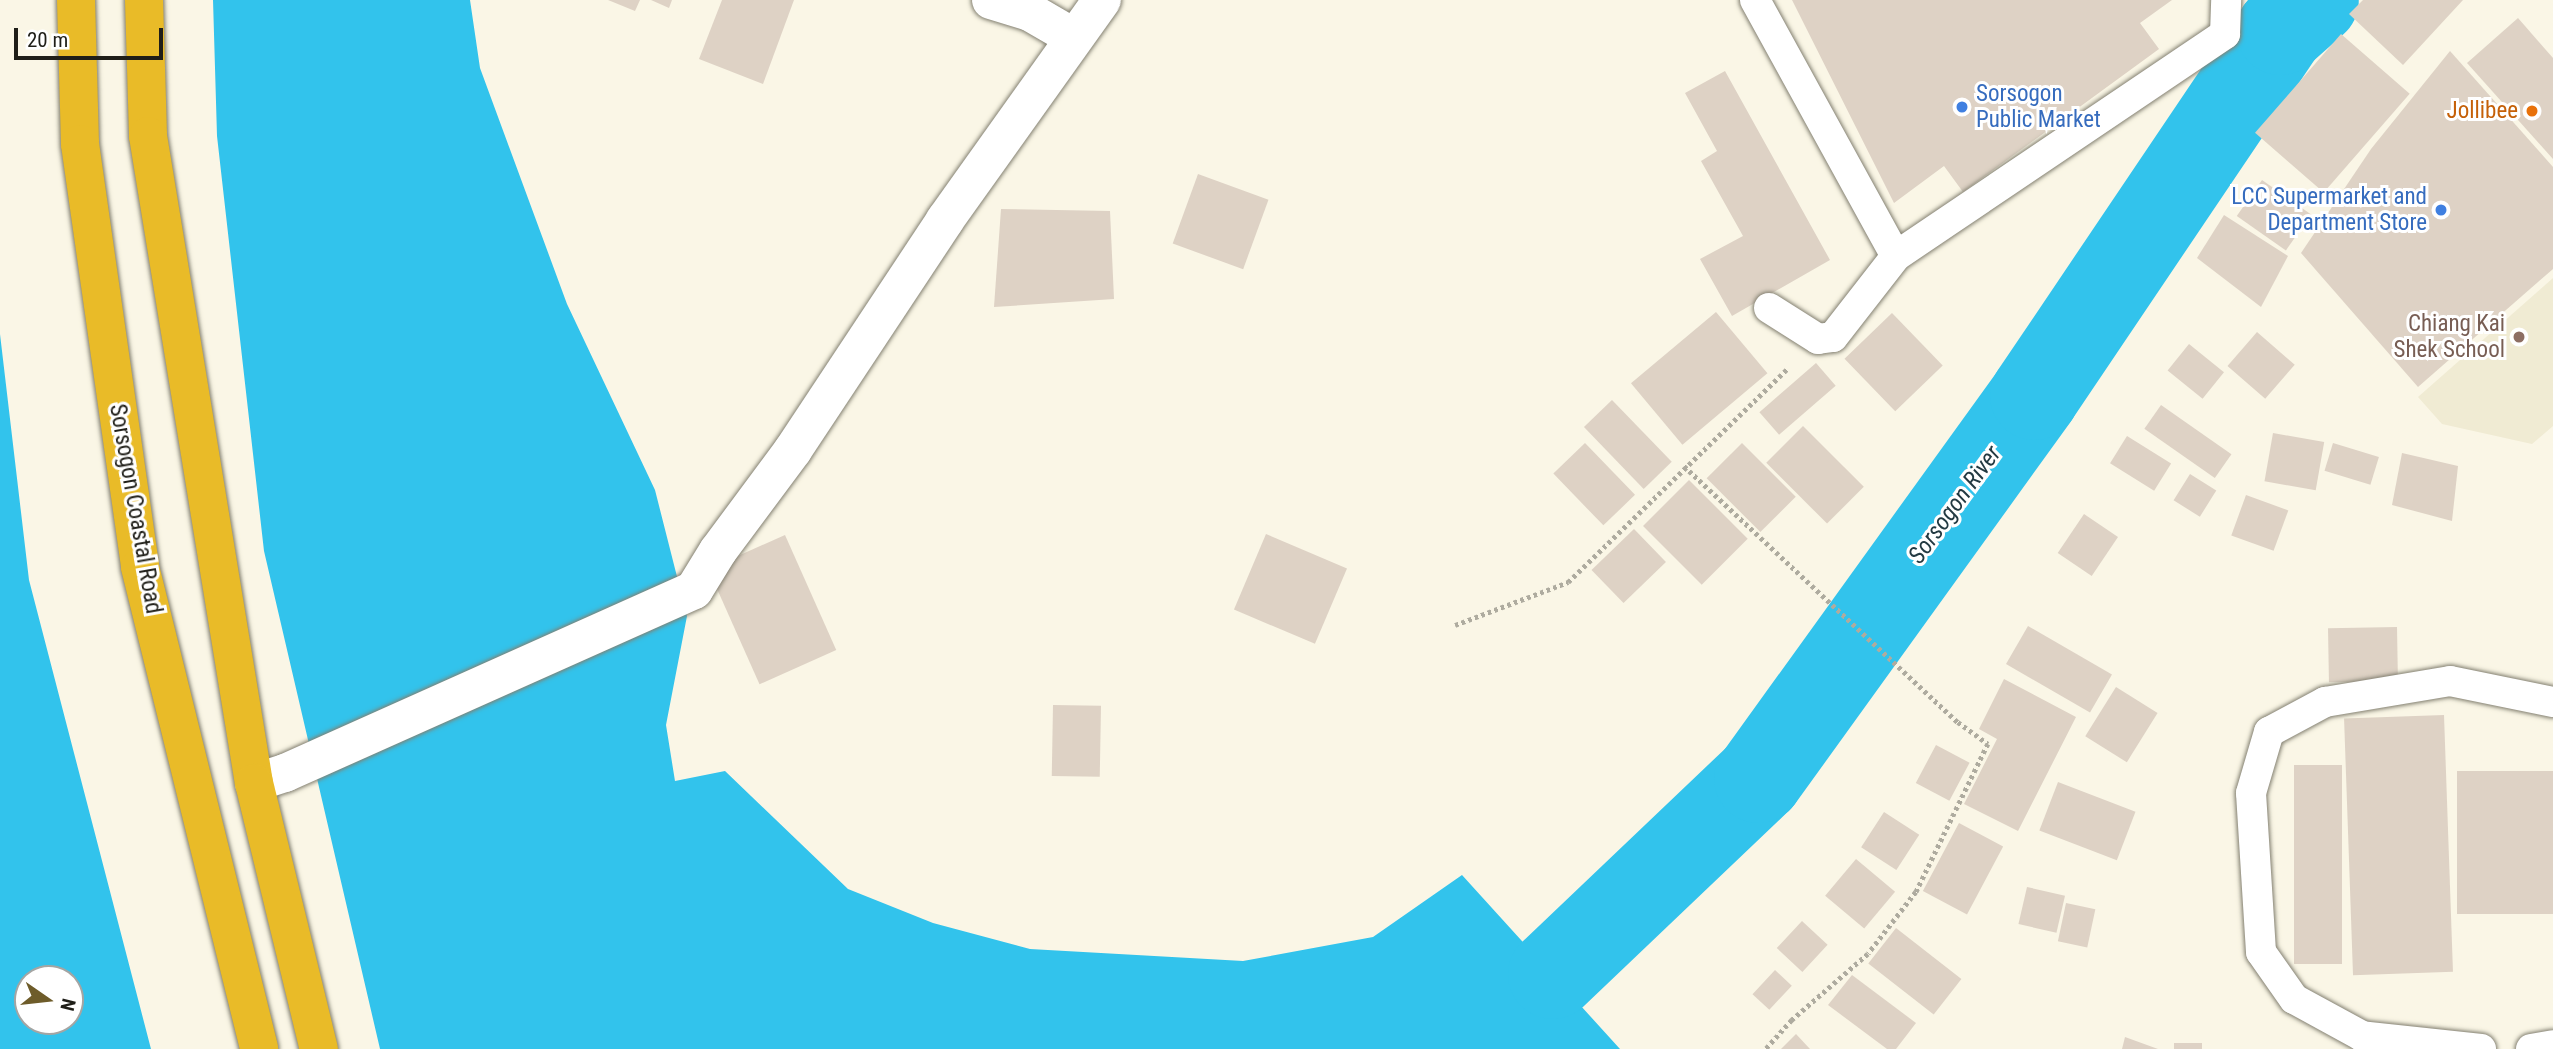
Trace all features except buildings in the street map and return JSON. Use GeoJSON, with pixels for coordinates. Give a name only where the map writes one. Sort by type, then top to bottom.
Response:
{"type":"FeatureCollection","features":[{"type":"Feature","properties":{"kind":"highway","name":"Sorsogon Coastal Road"},"geometry":{"type":"LineString","coordinates":[[76,0],[80,144],[140,567],[259,1049]]}},
{"type":"Feature","properties":{"kind":"highway"},"geometry":{"type":"LineString","coordinates":[[144,0],[148,136],[318,1049]]}},
{"type":"Feature","properties":{"kind":"street"},"geometry":{"type":"LineString","coordinates":[[991,0],[1030,12],[1073,37]]}},
{"type":"Feature","properties":{"kind":"street"},"geometry":{"type":"LineString","coordinates":[[269,778],[694,590],[718,551],[793,450],[945,220],[1073,37],[1102,0]]}},
{"type":"Feature","properties":{"kind":"lane"},"geometry":{"type":"LineString","coordinates":[[1755,0],[1896,256]]}},
{"type":"Feature","properties":{"kind":"lane"},"geometry":{"type":"LineString","coordinates":[[1769,308],[1818,339],[1833,337],[1896,256],[2224,34],[2226,0]]}},
{"type":"Feature","properties":{"kind":"lane"},"geometry":{"type":"LineString","coordinates":[[2480,1049],[2362,1037],[2294,999],[2261,952],[2251,793],[2269,732],[2325,702],[2450,681],[2553,702]]}},
{"type":"Feature","properties":{"kind":"lane"},"geometry":{"type":"LineString","coordinates":[[2530,1049],[2553,1045]]}},
{"type":"Feature","properties":{"kind":"path"},"geometry":{"type":"LineString","coordinates":[[1455,625],[1567,582],[1818,339]]}},
{"type":"Feature","properties":{"kind":"path"},"geometry":{"type":"LineString","coordinates":[[1684,466],[1958,722],[1988,744],[1916,892],[1868,954],[1792,1020],[1766,1049]]}},
{"type":"Feature","properties":{"kind":"shaded area","name":"Chiang Kai Shek School"},"geometry":{"type":"Polygon","coordinates":[[[2553,278],[2553,426],[2532,444],[2442,424],[2418,397],[2553,278]]]}},
{"type":"Feature","properties":{"kind":"water"},"geometry":{"type":"Polygon","coordinates":[[[213,0],[470,0],[480,68],[567,304],[655,490],[687,616],[666,725],[675,781],[725,771],[848,889],[933,923],[1030,949],[1243,961],[1373,937],[1462,875],[1620,1049],[380,1049],[264,551],[217,136],[213,0]]]}},
{"type":"Feature","properties":{"kind":"water"},"geometry":{"type":"Polygon","coordinates":[[[0,334],[29,580],[151,1049],[0,1049],[0,334]]]}},
{"type":"Feature","properties":{"kind":"waterway","name":"Sorsogon River"},"geometry":{"type":"LineString","coordinates":[[1552,974],[1758,778],[2034,395],[2280,30],[2314,0]]}},
{"type":"Feature","properties":{"kind":"place","name":"Sorsogon Public Market"},"geometry":{"type":"Point","coordinates":[1962,107]}},
{"type":"Feature","properties":{"kind":"place","name":"Jollibee"},"geometry":{"type":"Point","coordinates":[2532,111]}},
{"type":"Feature","properties":{"kind":"place","name":"LCC Supermarket and Department Store"},"geometry":{"type":"Point","coordinates":[2441,210]}},
{"type":"Feature","properties":{"kind":"place","name":"Chiang Kai Shek School"},"geometry":{"type":"Point","coordinates":[2519,337]}}]}
